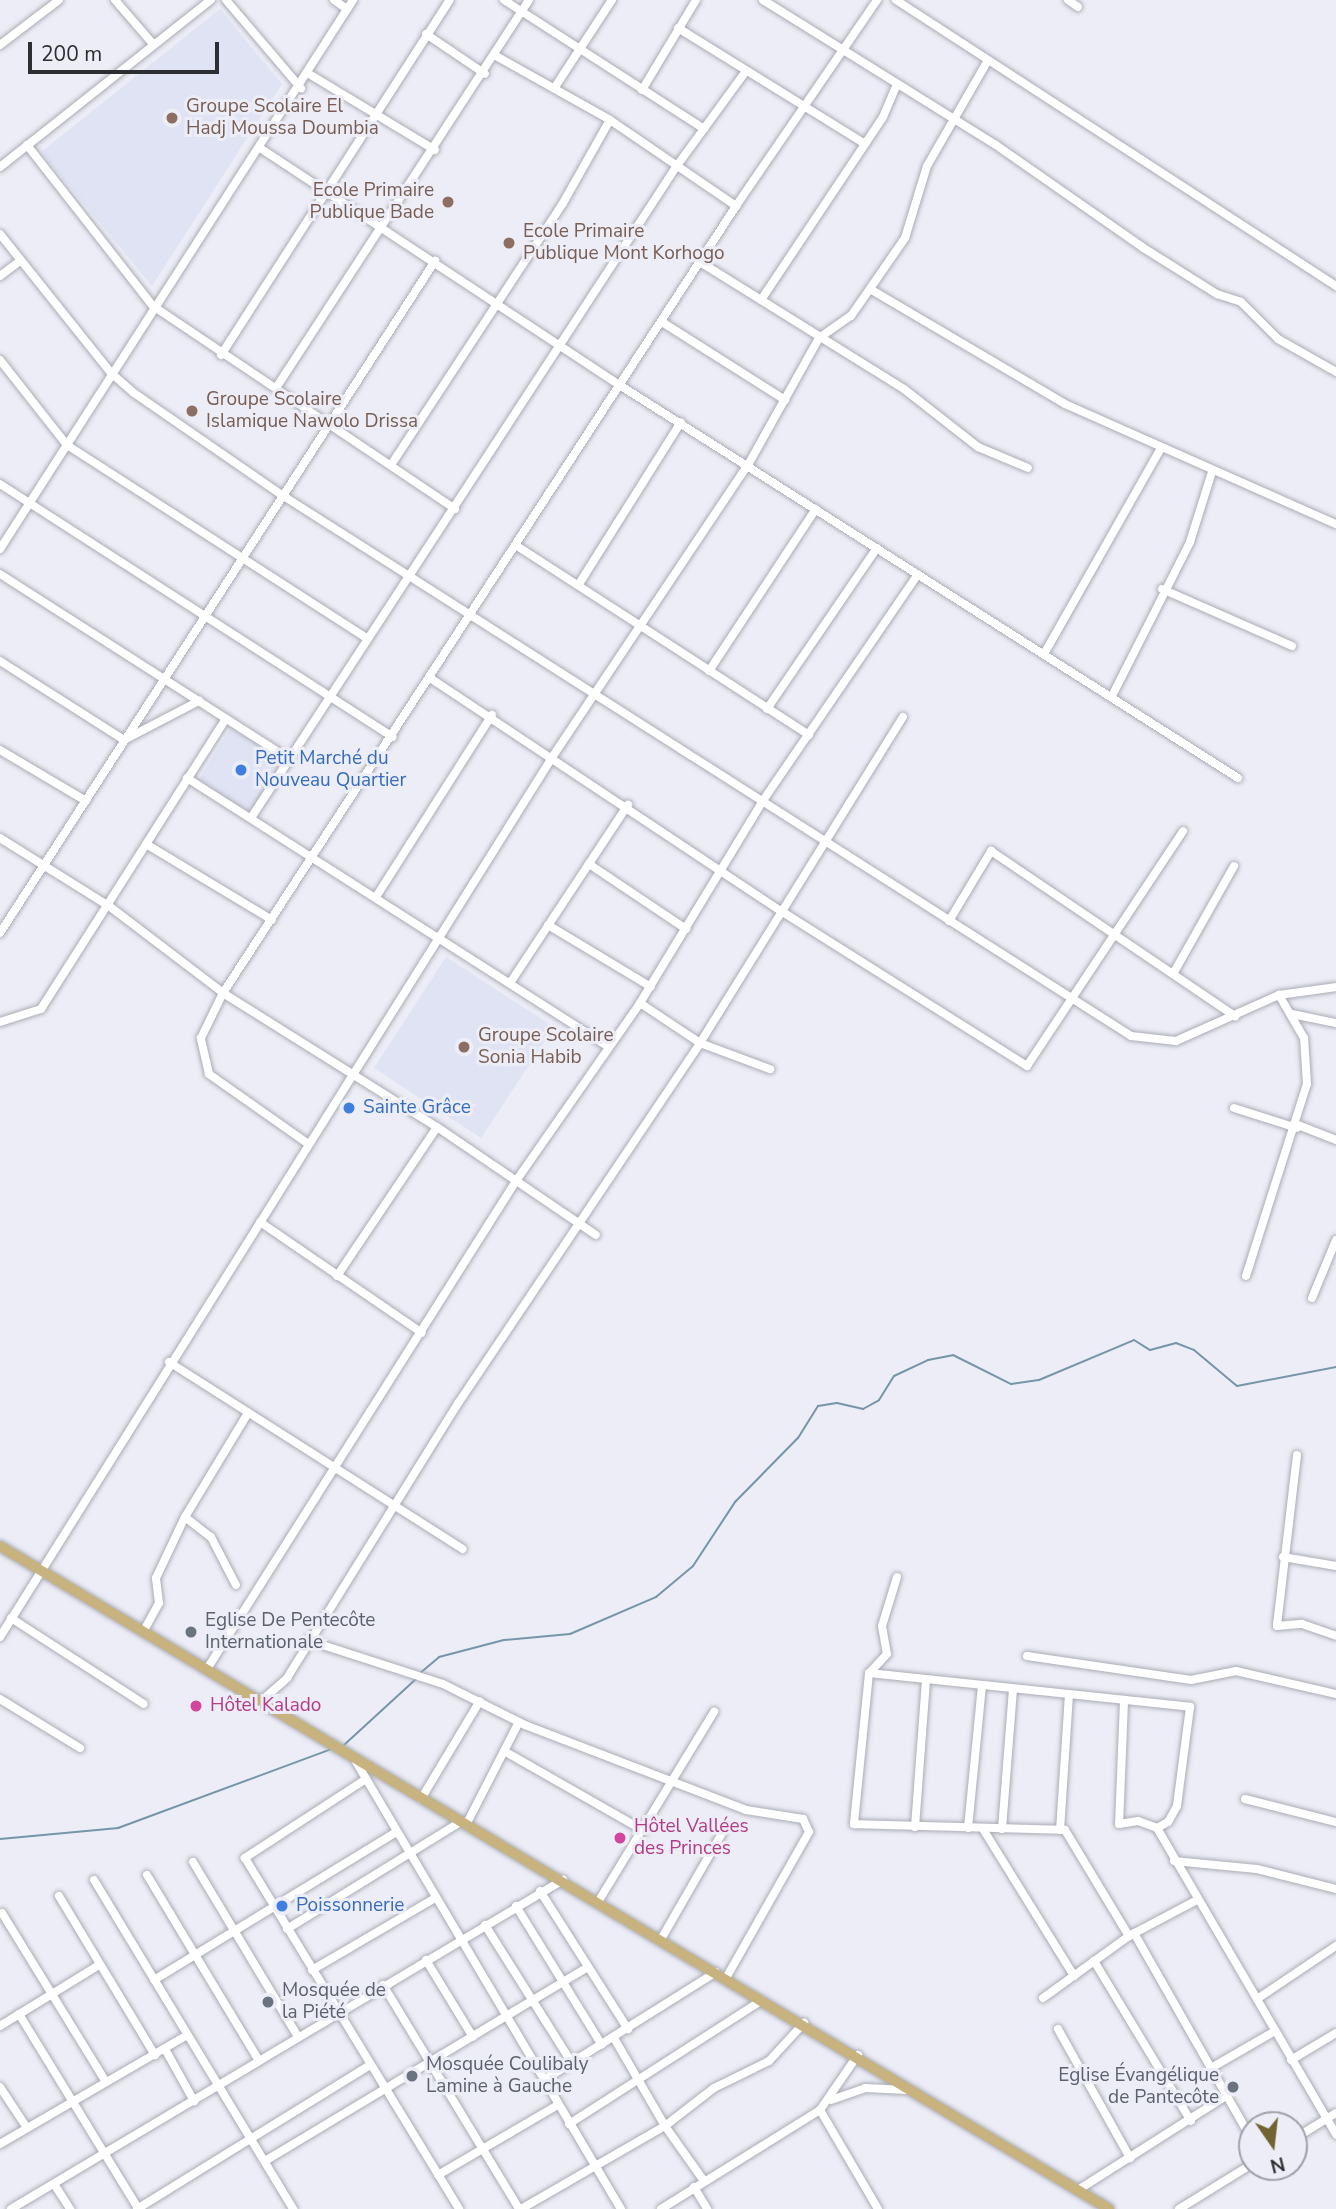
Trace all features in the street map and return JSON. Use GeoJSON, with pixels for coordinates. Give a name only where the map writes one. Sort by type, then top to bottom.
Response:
{"type":"FeatureCollection","features":[{"type":"Feature","properties":{"kind":"main road"},"geometry":{"type":"LineString","coordinates":[[0,1546],[355,1760],[563,1880],[660,1941],[858,2055],[1109,2209]]}},
{"type":"Feature","properties":{"kind":"street"},"geometry":{"type":"LineString","coordinates":[[115,0],[153,44]]}},
{"type":"Feature","properties":{"kind":"street"},"geometry":{"type":"LineString","coordinates":[[0,167],[211,0]]}},
{"type":"Feature","properties":{"kind":"street"},"geometry":{"type":"LineString","coordinates":[[226,0],[301,88]]}},
{"type":"Feature","properties":{"kind":"street"},"geometry":{"type":"LineString","coordinates":[[334,0],[347,9]]}},
{"type":"Feature","properties":{"kind":"street"},"geometry":{"type":"LineString","coordinates":[[0,549],[153,306],[301,88],[353,0]]}},
{"type":"Feature","properties":{"kind":"street"},"geometry":{"type":"LineString","coordinates":[[221,355],[450,0]]}},
{"type":"Feature","properties":{"kind":"street"},"geometry":{"type":"LineString","coordinates":[[504,0],[704,130]]}},
{"type":"Feature","properties":{"kind":"street"},"geometry":{"type":"LineString","coordinates":[[276,388],[485,74],[529,0]]}},
{"type":"Feature","properties":{"kind":"street"},"geometry":{"type":"LineString","coordinates":[[555,87],[612,0]]}},
{"type":"Feature","properties":{"kind":"street"},"geometry":{"type":"LineString","coordinates":[[642,90],[696,0]]}},
{"type":"Feature","properties":{"kind":"street"},"geometry":{"type":"LineString","coordinates":[[763,0],[896,86],[996,145],[1142,247],[1241,302],[1278,339],[1335,369]]}},
{"type":"Feature","properties":{"kind":"street"},"geometry":{"type":"LineString","coordinates":[[307,1143],[209,1074],[201,1038],[223,993],[314,858],[736,206],[877,0]]}},
{"type":"Feature","properties":{"kind":"street"},"geometry":{"type":"LineString","coordinates":[[896,0],[987,62],[1336,286]]}},
{"type":"Feature","properties":{"kind":"street"},"geometry":{"type":"LineString","coordinates":[[1068,0],[1078,6]]}},
{"type":"Feature","properties":{"kind":"street"},"geometry":{"type":"LineString","coordinates":[[0,45],[54,1]]}},
{"type":"Feature","properties":{"kind":"street"},"geometry":{"type":"LineString","coordinates":[[678,28],[805,104],[865,144]]}},
{"type":"Feature","properties":{"kind":"street"},"geometry":{"type":"LineString","coordinates":[[426,34],[485,74]]}},
{"type":"Feature","properties":{"kind":"street"},"geometry":{"type":"LineString","coordinates":[[496,56],[610,120],[736,206]]}},
{"type":"Feature","properties":{"kind":"street"},"geometry":{"type":"LineString","coordinates":[[1,1633],[38,1569],[553,756],[748,465],[819,338],[851,316],[905,239],[927,166],[987,62]]}},
{"type":"Feature","properties":{"kind":"street"},"geometry":{"type":"LineString","coordinates":[[251,818],[676,167],[747,71]]}},
{"type":"Feature","properties":{"kind":"street"},"geometry":{"type":"LineString","coordinates":[[309,74],[435,150]]}},
{"type":"Feature","properties":{"kind":"street"},"geometry":{"type":"LineString","coordinates":[[761,300],[865,144],[896,86]]}},
{"type":"Feature","properties":{"kind":"street"},"geometry":{"type":"LineString","coordinates":[[391,465],[610,120]]}},
{"type":"Feature","properties":{"kind":"street"},"geometry":{"type":"LineString","coordinates":[[27,145],[153,306],[221,355],[276,388],[455,509]]}},
{"type":"Feature","properties":{"kind":"street"},"geometry":{"type":"LineString","coordinates":[[260,148],[497,301],[621,386],[1237,778]]}},
{"type":"Feature","properties":{"kind":"street"},"geometry":{"type":"LineString","coordinates":[[0,234],[111,373],[285,497],[410,573],[762,802],[1131,1036],[1164,1043],[1235,1016],[1279,995],[1336,987]]}},
{"type":"Feature","properties":{"kind":"street"},"geometry":{"type":"LineString","coordinates":[[0,276],[21,260]]}},
{"type":"Feature","properties":{"kind":"street"},"geometry":{"type":"LineString","coordinates":[[0,933],[124,740],[167,681],[435,261]]}},
{"type":"Feature","properties":{"kind":"street"},"geometry":{"type":"LineString","coordinates":[[700,262],[904,389],[978,447],[1028,468]]}},
{"type":"Feature","properties":{"kind":"street"},"geometry":{"type":"LineString","coordinates":[[870,289],[1065,404],[1212,472],[1336,524]]}},
{"type":"Feature","properties":{"kind":"street"},"geometry":{"type":"LineString","coordinates":[[662,321],[785,400]]}},
{"type":"Feature","properties":{"kind":"street"},"geometry":{"type":"LineString","coordinates":[[1,363],[67,445],[367,639]]}},
{"type":"Feature","properties":{"kind":"street"},"geometry":{"type":"LineString","coordinates":[[579,584],[681,422]]}},
{"type":"Feature","properties":{"kind":"street"},"geometry":{"type":"LineString","coordinates":[[1044,654],[1161,448]]}},
{"type":"Feature","properties":{"kind":"street"},"geometry":{"type":"LineString","coordinates":[[1112,696],[1162,589],[1190,542],[1212,472]]}},
{"type":"Feature","properties":{"kind":"street"},"geometry":{"type":"LineString","coordinates":[[0,484],[206,620],[392,737]]}},
{"type":"Feature","properties":{"kind":"street"},"geometry":{"type":"LineString","coordinates":[[709,671],[816,509]]}},
{"type":"Feature","properties":{"kind":"street"},"geometry":{"type":"LineString","coordinates":[[517,546],[579,584],[638,628],[809,735]]}},
{"type":"Feature","properties":{"kind":"street"},"geometry":{"type":"LineString","coordinates":[[767,709],[877,548]]}},
{"type":"Feature","properties":{"kind":"street"},"geometry":{"type":"LineString","coordinates":[[0,574],[289,759]]}},
{"type":"Feature","properties":{"kind":"street"},"geometry":{"type":"LineString","coordinates":[[207,1669],[333,1467],[422,1334],[516,1181],[651,987],[762,802],[918,574]]}},
{"type":"Feature","properties":{"kind":"street"},"geometry":{"type":"LineString","coordinates":[[1162,589],[1292,646]]}},
{"type":"Feature","properties":{"kind":"street"},"geometry":{"type":"LineString","coordinates":[[0,661],[124,740]]}},
{"type":"Feature","properties":{"kind":"street"},"geometry":{"type":"LineString","coordinates":[[430,678],[492,715],[628,805],[781,911],[1027,1066],[1074,1002],[1183,831]]}},
{"type":"Feature","properties":{"kind":"street"},"geometry":{"type":"LineString","coordinates":[[124,740],[199,701]]}},
{"type":"Feature","properties":{"kind":"street"},"geometry":{"type":"LineString","coordinates":[[376,897],[492,715]]}},
{"type":"Feature","properties":{"kind":"street"},"geometry":{"type":"LineString","coordinates":[[261,1701],[287,1678],[307,1640],[393,1505],[700,1043],[904,717]]}},
{"type":"Feature","properties":{"kind":"street"},"geometry":{"type":"LineString","coordinates":[[0,1022],[41,1010],[226,719]]}},
{"type":"Feature","properties":{"kind":"street"},"geometry":{"type":"LineString","coordinates":[[0,750],[86,801]]}},
{"type":"Feature","properties":{"kind":"street"},"geometry":{"type":"LineString","coordinates":[[187,778],[609,1047]]}},
{"type":"Feature","properties":{"kind":"street"},"geometry":{"type":"LineString","coordinates":[[510,983],[628,805]]}},
{"type":"Feature","properties":{"kind":"street"},"geometry":{"type":"LineString","coordinates":[[0,838],[109,906],[223,993],[351,1076],[437,1127],[596,1235]]}},
{"type":"Feature","properties":{"kind":"street"},"geometry":{"type":"LineString","coordinates":[[146,844],[272,919]]}},
{"type":"Feature","properties":{"kind":"street"},"geometry":{"type":"LineString","coordinates":[[949,922],[990,851],[1235,1016]]}},
{"type":"Feature","properties":{"kind":"street"},"geometry":{"type":"LineString","coordinates":[[589,864],[686,929]]}},
{"type":"Feature","properties":{"kind":"street"},"geometry":{"type":"LineString","coordinates":[[1173,974],[1234,866]]}},
{"type":"Feature","properties":{"kind":"street"},"geometry":{"type":"LineString","coordinates":[[548,925],[651,987]]}},
{"type":"Feature","properties":{"kind":"street"},"geometry":{"type":"LineString","coordinates":[[1247,1276],[1298,1127],[1307,1084],[1304,1038],[1279,995]]}},
{"type":"Feature","properties":{"kind":"street"},"geometry":{"type":"LineString","coordinates":[[640,1003],[700,1043],[769,1069]]}},
{"type":"Feature","properties":{"kind":"street"},"geometry":{"type":"LineString","coordinates":[[1292,1014],[1336,1023]]}},
{"type":"Feature","properties":{"kind":"street"},"geometry":{"type":"LineString","coordinates":[[1234,1108],[1336,1140]]}},
{"type":"Feature","properties":{"kind":"street"},"geometry":{"type":"LineString","coordinates":[[337,1276],[437,1127]]}},
{"type":"Feature","properties":{"kind":"street"},"geometry":{"type":"LineString","coordinates":[[260,1222],[422,1334]]}},
{"type":"Feature","properties":{"kind":"street"},"geometry":{"type":"LineString","coordinates":[[1312,1298],[1336,1240]]}},
{"type":"Feature","properties":{"kind":"street"},"geometry":{"type":"LineString","coordinates":[[169,1363],[463,1549]]}},
{"type":"Feature","properties":{"kind":"street"},"geometry":{"type":"LineString","coordinates":[[143,1632],[159,1603],[156,1578],[185,1517],[247,1413]]}},
{"type":"Feature","properties":{"kind":"street"},"geometry":{"type":"LineString","coordinates":[[1297,1455],[1277,1626],[1302,1624],[1336,1636]]}},
{"type":"Feature","properties":{"kind":"street"},"geometry":{"type":"LineString","coordinates":[[185,1517],[211,1537],[236,1585]]}},
{"type":"Feature","properties":{"kind":"street"},"geometry":{"type":"LineString","coordinates":[[1283,1557],[1336,1566]]}},
{"type":"Feature","properties":{"kind":"street"},"geometry":{"type":"LineString","coordinates":[[897,1577],[881,1626],[887,1654],[869,1673],[854,1824],[1060,1830]]}},
{"type":"Feature","properties":{"kind":"street"},"geometry":{"type":"LineString","coordinates":[[11,1618],[144,1704]]}},
{"type":"Feature","properties":{"kind":"street"},"geometry":{"type":"LineString","coordinates":[[307,1640],[480,1701],[519,1722],[746,1811],[809,1825],[721,1975],[544,2080]]}},
{"type":"Feature","properties":{"kind":"street"},"geometry":{"type":"LineString","coordinates":[[1027,1656],[1191,1680],[1236,1671],[1336,1694]]}},
{"type":"Feature","properties":{"kind":"street"},"geometry":{"type":"LineString","coordinates":[[869,1673],[1189,1707],[1177,1806],[1168,1822],[1157,1828]]}},
{"type":"Feature","properties":{"kind":"street"},"geometry":{"type":"LineString","coordinates":[[915,1827],[926,1680]]}},
{"type":"Feature","properties":{"kind":"street"},"geometry":{"type":"LineString","coordinates":[[968,1828],[982,1686]]}},
{"type":"Feature","properties":{"kind":"street"},"geometry":{"type":"LineString","coordinates":[[1002,1829],[1013,1689]]}},
{"type":"Feature","properties":{"kind":"street"},"geometry":{"type":"LineString","coordinates":[[1069,1695],[1060,1830],[1131,1935],[1238,2116]]}},
{"type":"Feature","properties":{"kind":"street"},"geometry":{"type":"LineString","coordinates":[[0,1699],[80,1748]]}},
{"type":"Feature","properties":{"kind":"street"},"geometry":{"type":"LineString","coordinates":[[421,1799],[480,1701]]}},
{"type":"Feature","properties":{"kind":"street"},"geometry":{"type":"LineString","coordinates":[[1124,1701],[1119,1824],[1138,1821],[1157,1828],[1336,2134]]}},
{"type":"Feature","properties":{"kind":"street"},"geometry":{"type":"LineString","coordinates":[[598,1902],[644,1831],[714,1712]]}},
{"type":"Feature","properties":{"kind":"street"},"geometry":{"type":"LineString","coordinates":[[288,1929],[463,1823],[519,1722]]}},
{"type":"Feature","properties":{"kind":"street"},"geometry":{"type":"LineString","coordinates":[[504,1751],[644,1831]]}},
{"type":"Feature","properties":{"kind":"street"},"geometry":{"type":"LineString","coordinates":[[355,1760],[621,2209]]}},
{"type":"Feature","properties":{"kind":"street"},"geometry":{"type":"LineString","coordinates":[[366,1780],[245,1858],[459,2209]]}},
{"type":"Feature","properties":{"kind":"street"},"geometry":{"type":"LineString","coordinates":[[1245,1800],[1336,1822]]}},
{"type":"Feature","properties":{"kind":"street"},"geometry":{"type":"LineString","coordinates":[[983,1829],[1074,1976]]}},
{"type":"Feature","properties":{"kind":"street"},"geometry":{"type":"LineString","coordinates":[[153,1980],[396,1832]]}},
{"type":"Feature","properties":{"kind":"street"},"geometry":{"type":"LineString","coordinates":[[660,1941],[722,1833]]}},
{"type":"Feature","properties":{"kind":"street"},"geometry":{"type":"LineString","coordinates":[[194,1861],[298,2037]]}},
{"type":"Feature","properties":{"kind":"street"},"geometry":{"type":"LineString","coordinates":[[1174,1861],[1257,1869],[1336,1889]]}},
{"type":"Feature","properties":{"kind":"street"},"geometry":{"type":"LineString","coordinates":[[147,1875],[259,2061]]}},
{"type":"Feature","properties":{"kind":"street"},"geometry":{"type":"LineString","coordinates":[[94,1880],[293,2209]]}},
{"type":"Feature","properties":{"kind":"street"},"geometry":{"type":"LineString","coordinates":[[11,2209],[540,1891],[563,1880]]}},
{"type":"Feature","properties":{"kind":"street"},"geometry":{"type":"LineString","coordinates":[[540,1891],[628,2029]]}},
{"type":"Feature","properties":{"kind":"street"},"geometry":{"type":"LineString","coordinates":[[59,1896],[155,2055]]}},
{"type":"Feature","properties":{"kind":"street"},"geometry":{"type":"LineString","coordinates":[[312,1970],[435,1898]]}},
{"type":"Feature","properties":{"kind":"street"},"geometry":{"type":"LineString","coordinates":[[1043,1998],[1131,1935],[1197,1900]]}},
{"type":"Feature","properties":{"kind":"street"},"geometry":{"type":"LineString","coordinates":[[516,1906],[602,2045]]}},
{"type":"Feature","properties":{"kind":"street"},"geometry":{"type":"LineString","coordinates":[[2,1913],[106,2082]]}},
{"type":"Feature","properties":{"kind":"street"},"geometry":{"type":"LineString","coordinates":[[485,1925],[572,2063]]}},
{"type":"Feature","properties":{"kind":"street"},"geometry":{"type":"LineString","coordinates":[[1257,1998],[1336,1946]]}},
{"type":"Feature","properties":{"kind":"street"},"geometry":{"type":"LineString","coordinates":[[426,1960],[472,2036]]}},
{"type":"Feature","properties":{"kind":"street"},"geometry":{"type":"LineString","coordinates":[[1094,1961],[1191,2121]]}},
{"type":"Feature","properties":{"kind":"street"},"geometry":{"type":"LineString","coordinates":[[1,2024],[99,1965]]}},
{"type":"Feature","properties":{"kind":"street"},"geometry":{"type":"LineString","coordinates":[[265,2161],[588,1967]]}},
{"type":"Feature","properties":{"kind":"street"},"geometry":{"type":"LineString","coordinates":[[383,1985],[520,2209],[665,2126],[705,2094],[782,2051],[804,2023]]}},
{"type":"Feature","properties":{"kind":"street"},"geometry":{"type":"LineString","coordinates":[[569,2124],[762,2000]]}},
{"type":"Feature","properties":{"kind":"street"},"geometry":{"type":"LineString","coordinates":[[19,2014],[138,2209],[370,2065]]}},
{"type":"Feature","properties":{"kind":"street"},"geometry":{"type":"LineString","coordinates":[[1058,2029],[1130,2158]]}},
{"type":"Feature","properties":{"kind":"street"},"geometry":{"type":"LineString","coordinates":[[1211,2068],[1275,2031]]}},
{"type":"Feature","properties":{"kind":"street"},"geometry":{"type":"LineString","coordinates":[[1291,2060],[1336,2033]]}},
{"type":"Feature","properties":{"kind":"street"},"geometry":{"type":"LineString","coordinates":[[0,2144],[187,2035]]}},
{"type":"Feature","properties":{"kind":"street"},"geometry":{"type":"LineString","coordinates":[[614,2038],[665,2126],[704,2181]]}},
{"type":"Feature","properties":{"kind":"street"},"geometry":{"type":"LineString","coordinates":[[165,2049],[194,2101]]}},
{"type":"Feature","properties":{"kind":"street"},"geometry":{"type":"LineString","coordinates":[[660,2209],[820,2110],[858,2055]]}},
{"type":"Feature","properties":{"kind":"street"},"geometry":{"type":"LineString","coordinates":[[827,2101],[875,2087],[917,2091]]}},
{"type":"Feature","properties":{"kind":"street"},"geometry":{"type":"LineString","coordinates":[[1,2089],[27,2128]]}},
{"type":"Feature","properties":{"kind":"street"},"geometry":{"type":"LineString","coordinates":[[1078,2190],[1191,2121],[1226,2096]]}},
{"type":"Feature","properties":{"kind":"street"},"geometry":{"type":"LineString","coordinates":[[438,2175],[558,2105]]}},
{"type":"Feature","properties":{"kind":"street"},"geometry":{"type":"LineString","coordinates":[[820,2110],[877,2208]]}},
{"type":"Feature","properties":{"kind":"street"},"geometry":{"type":"LineString","coordinates":[[1308,2131],[1336,2113]]}},
{"type":"Feature","properties":{"kind":"street"},"geometry":{"type":"LineString","coordinates":[[1179,2209],[1238,2173]]}},
{"type":"Feature","properties":{"kind":"street"},"geometry":{"type":"LineString","coordinates":[[54,2184],[70,2209]]}},
{"type":"Feature","properties":{"kind":"street"},"geometry":{"type":"LineString","coordinates":[[694,2187],[707,2209]]}},
{"type":"Feature","properties":{"kind":"shaded area","name":"Groupe Scolaire El Hadj Moussa Doumbia"},"geometry":{"type":"Polygon","coordinates":[[[220,9],[282,84],[152,286],[41,152],[220,9]]]}},
{"type":"Feature","properties":{"kind":"shaded area","name":"Petit Marché du Nouveau Quartier"},"geometry":{"type":"Polygon","coordinates":[[[231,727],[284,759],[251,813],[198,781],[231,727]]]}},
{"type":"Feature","properties":{"kind":"shaded area","name":"Groupe Scolaire Sonia Habib"},"geometry":{"type":"Polygon","coordinates":[[[446,957],[554,1027],[481,1138],[374,1068],[446,957]]]}},
{"type":"Feature","properties":{"kind":"waterway"},"geometry":{"type":"LineString","coordinates":[[419,1674],[439,1657],[504,1640],[570,1634],[656,1597],[693,1566],[735,1502],[798,1438],[818,1406],[837,1403],[863,1409],[879,1400],[894,1376],[928,1360],[953,1355],[1011,1384],[1039,1380],[1134,1340],[1150,1350],[1176,1343],[1194,1350],[1237,1386],[1336,1367]]}},
{"type":"Feature","properties":{"kind":"waterway"},"geometry":{"type":"LineString","coordinates":[[344,1745],[416,1679]]}},
{"type":"Feature","properties":{"kind":"waterway"},"geometry":{"type":"LineString","coordinates":[[0,1839],[118,1828],[332,1749]]}},
{"type":"Feature","properties":{"kind":"place","name":"Groupe Scolaire El Hadj Moussa Doumbia"},"geometry":{"type":"Point","coordinates":[172,118]}},
{"type":"Feature","properties":{"kind":"place","name":"Ecole Primaire Publique Bade"},"geometry":{"type":"Point","coordinates":[448,202]}},
{"type":"Feature","properties":{"kind":"place","name":"Ecole Primaire Publique Mont Korhogo"},"geometry":{"type":"Point","coordinates":[509,243]}},
{"type":"Feature","properties":{"kind":"place","name":"Groupe Scolaire Islamique Nawolo Drissa"},"geometry":{"type":"Point","coordinates":[192,411]}},
{"type":"Feature","properties":{"kind":"place","name":"Petit Marché du Nouveau Quartier"},"geometry":{"type":"Point","coordinates":[241,770]}},
{"type":"Feature","properties":{"kind":"place","name":"Groupe Scolaire Sonia Habib"},"geometry":{"type":"Point","coordinates":[464,1047]}},
{"type":"Feature","properties":{"kind":"place","name":"Sainte Grâce"},"geometry":{"type":"Point","coordinates":[349,1108]}},
{"type":"Feature","properties":{"kind":"place","name":"Eglise De Pentecôte Internationale"},"geometry":{"type":"Point","coordinates":[191,1632]}},
{"type":"Feature","properties":{"kind":"place","name":"Hôtel Kalado"},"geometry":{"type":"Point","coordinates":[196,1706]}},
{"type":"Feature","properties":{"kind":"place","name":"Hôtel Vallées des Princes"},"geometry":{"type":"Point","coordinates":[620,1838]}},
{"type":"Feature","properties":{"kind":"place","name":"Poissonnerie"},"geometry":{"type":"Point","coordinates":[282,1906]}},
{"type":"Feature","properties":{"kind":"place","name":"Mosquée de la Piété"},"geometry":{"type":"Point","coordinates":[268,2002]}},
{"type":"Feature","properties":{"kind":"place","name":"Mosquée Coulibaly Lamine à Gauche"},"geometry":{"type":"Point","coordinates":[412,2076]}},
{"type":"Feature","properties":{"kind":"place","name":"Eglise Évangélique de Pantecôte"},"geometry":{"type":"Point","coordinates":[1233,2087]}}]}
